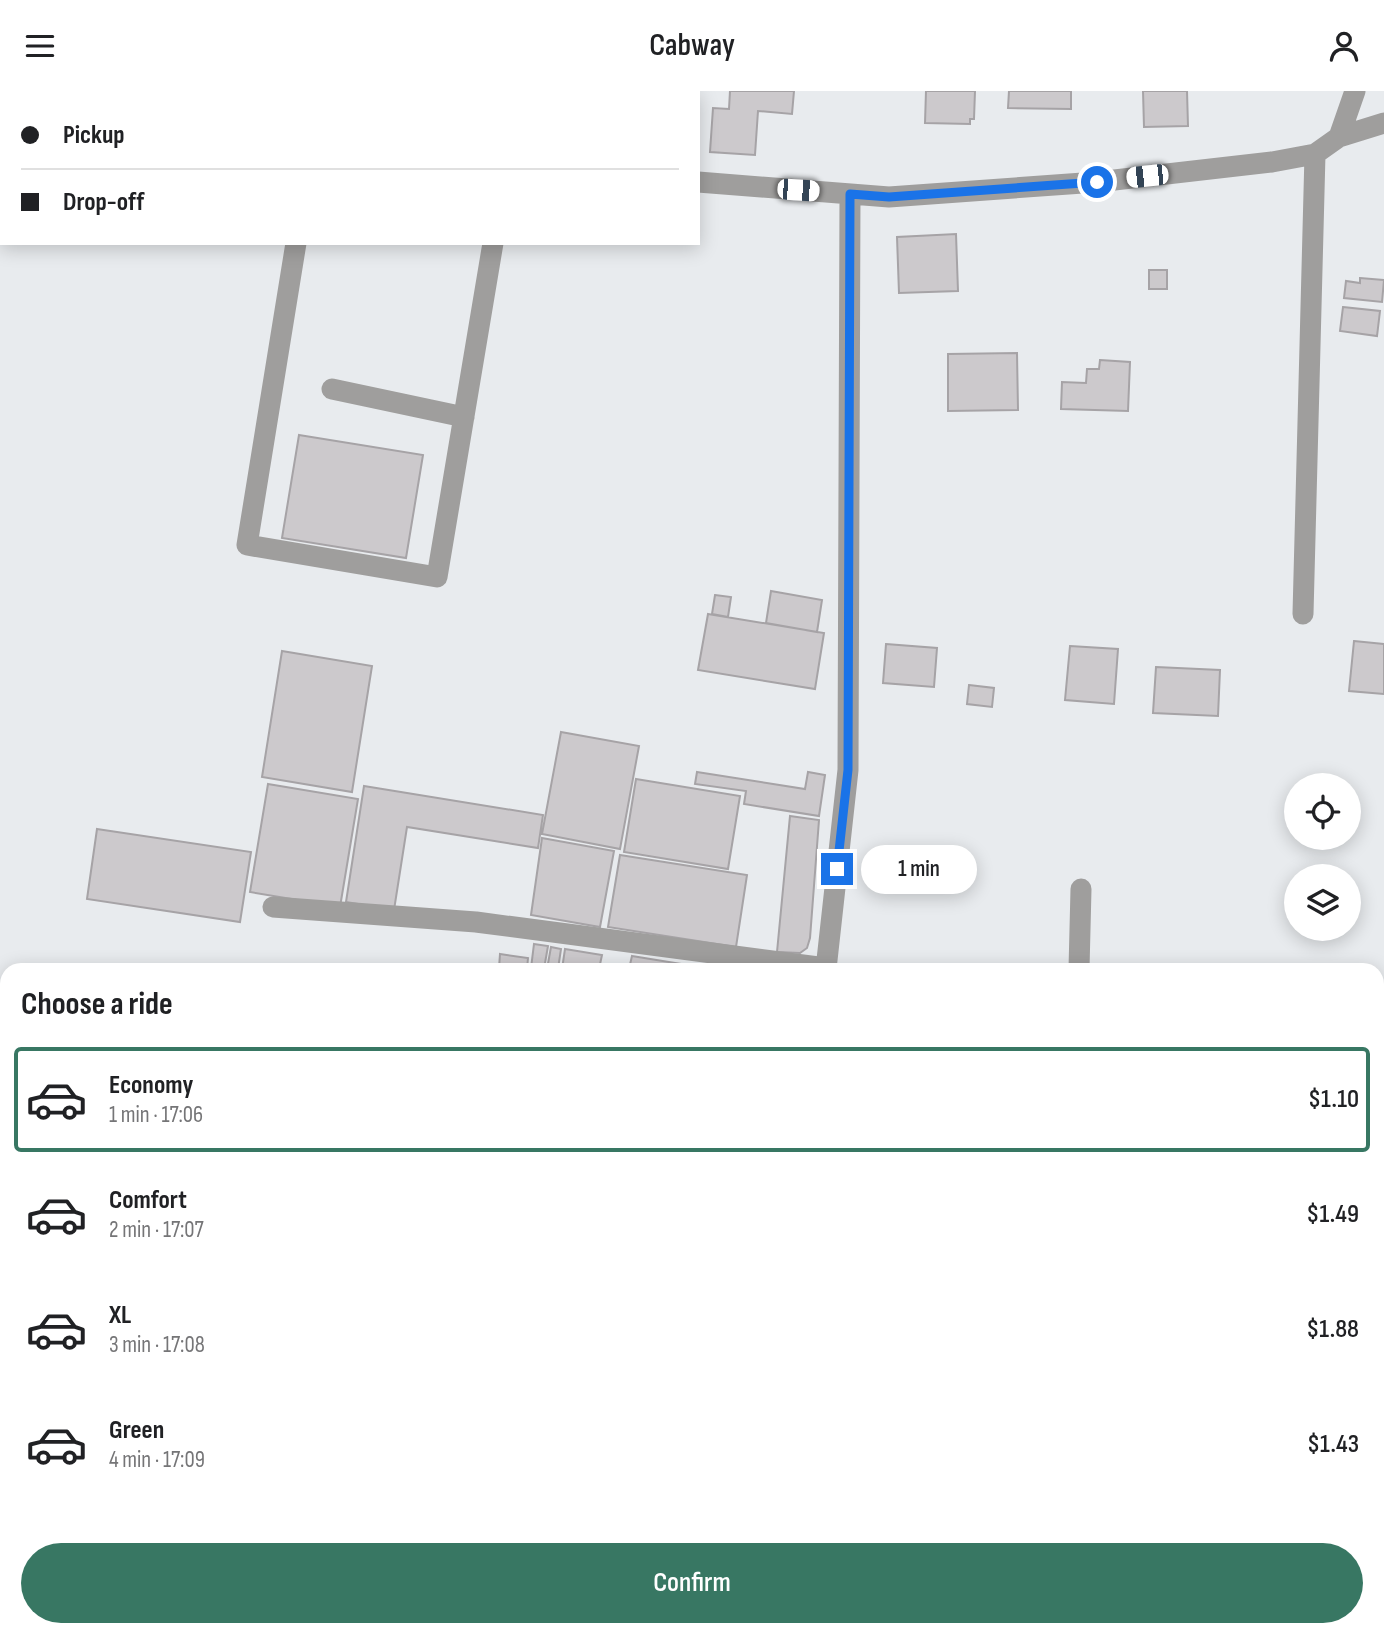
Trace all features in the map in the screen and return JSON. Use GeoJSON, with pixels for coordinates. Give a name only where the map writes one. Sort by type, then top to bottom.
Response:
{"type":"FeatureCollection","features":[{"type":"Feature","properties":{"kind":"street"},"geometry":{"type":"LineString","coordinates":[[1339,137],[1355,91]]}},
{"type":"Feature","properties":{"kind":"street"},"geometry":{"type":"LineString","coordinates":[[700,182],[889,197],[1097,182],[1272,162],[1315,154],[1339,137],[1384,123]]}},
{"type":"Feature","properties":{"kind":"street"},"geometry":{"type":"LineString","coordinates":[[1303,614],[1315,154]]}},
{"type":"Feature","properties":{"kind":"street"},"geometry":{"type":"LineString","coordinates":[[827,963],[848,770],[850,194]]}},
{"type":"Feature","properties":{"kind":"street"},"geometry":{"type":"LineString","coordinates":[[296,245],[247,545],[436,577],[493,245]]}},
{"type":"Feature","properties":{"kind":"street"},"geometry":{"type":"LineString","coordinates":[[332,389],[464,417]]}},
{"type":"Feature","properties":{"kind":"street"},"geometry":{"type":"LineString","coordinates":[[1079,963],[1081,888]]}},
{"type":"Feature","properties":{"kind":"street"},"geometry":{"type":"LineString","coordinates":[[273,907],[476,922],[781,963]]}},
{"type":"Feature","properties":{"kind":"building"},"geometry":{"type":"Polygon","coordinates":[[[730,91],[794,91],[792,114],[758,111],[755,155],[710,152],[713,108],[729,109],[730,91]]]}},
{"type":"Feature","properties":{"kind":"building"},"geometry":{"type":"Polygon","coordinates":[[[926,91],[975,91],[974,119],[970,119],[970,124],[925,123],[926,91]]]}},
{"type":"Feature","properties":{"kind":"building"},"geometry":{"type":"Polygon","coordinates":[[[1009,91],[1071,91],[1071,109],[1008,108],[1009,91]]]}},
{"type":"Feature","properties":{"kind":"building"},"geometry":{"type":"Polygon","coordinates":[[[1143,91],[1187,91],[1188,126],[1144,127],[1143,91]]]}},
{"type":"Feature","properties":{"kind":"building"},"geometry":{"type":"Polygon","coordinates":[[[956,234],[958,291],[899,293],[897,237],[956,234]]]}},
{"type":"Feature","properties":{"kind":"building"},"geometry":{"type":"Polygon","coordinates":[[[1149,270],[1167,270],[1167,289],[1149,289],[1149,270]]]}},
{"type":"Feature","properties":{"kind":"building"},"geometry":{"type":"Polygon","coordinates":[[[1360,278],[1384,280],[1382,302],[1344,298],[1346,281],[1360,283],[1360,278]]]}},
{"type":"Feature","properties":{"kind":"building"},"geometry":{"type":"Polygon","coordinates":[[[1343,307],[1380,311],[1377,336],[1340,331],[1343,307]]]}},
{"type":"Feature","properties":{"kind":"building"},"geometry":{"type":"Polygon","coordinates":[[[1017,353],[1018,410],[948,411],[948,354],[1017,353]]]}},
{"type":"Feature","properties":{"kind":"building"},"geometry":{"type":"Polygon","coordinates":[[[1100,360],[1130,362],[1128,411],[1061,409],[1062,382],[1086,383],[1087,369],[1099,369],[1100,360]]]}},
{"type":"Feature","properties":{"kind":"building"},"geometry":{"type":"Polygon","coordinates":[[[299,435],[423,455],[406,558],[282,538],[299,435]]]}},
{"type":"Feature","properties":{"kind":"building"},"geometry":{"type":"Polygon","coordinates":[[[771,591],[822,600],[817,632],[766,623],[771,591]]]}},
{"type":"Feature","properties":{"kind":"building"},"geometry":{"type":"Polygon","coordinates":[[[715,595],[731,597],[728,617],[712,614],[715,595]]]}},
{"type":"Feature","properties":{"kind":"building"},"geometry":{"type":"Polygon","coordinates":[[[708,614],[824,633],[815,689],[698,670],[708,614]]]}},
{"type":"Feature","properties":{"kind":"building"},"geometry":{"type":"Polygon","coordinates":[[[1354,641],[1384,644],[1384,694],[1349,691],[1354,641]]]}},
{"type":"Feature","properties":{"kind":"building"},"geometry":{"type":"Polygon","coordinates":[[[886,644],[937,648],[934,687],[883,683],[886,644]]]}},
{"type":"Feature","properties":{"kind":"building"},"geometry":{"type":"Polygon","coordinates":[[[1070,646],[1118,649],[1114,704],[1065,700],[1070,646]]]}},
{"type":"Feature","properties":{"kind":"building"},"geometry":{"type":"Polygon","coordinates":[[[282,651],[372,666],[352,792],[262,777],[282,651]]]}},
{"type":"Feature","properties":{"kind":"building"},"geometry":{"type":"Polygon","coordinates":[[[1156,667],[1220,670],[1218,716],[1153,713],[1156,667]]]}},
{"type":"Feature","properties":{"kind":"building"},"geometry":{"type":"Polygon","coordinates":[[[969,685],[994,688],[992,707],[967,704],[969,685]]]}},
{"type":"Feature","properties":{"kind":"building"},"geometry":{"type":"Polygon","coordinates":[[[561,732],[639,746],[620,849],[542,834],[561,732]]]}},
{"type":"Feature","properties":{"kind":"building"},"geometry":{"type":"Polygon","coordinates":[[[697,772],[805,789],[808,772],[825,775],[819,816],[744,804],[746,791],[695,784],[697,772]]]}},
{"type":"Feature","properties":{"kind":"building"},"geometry":{"type":"Polygon","coordinates":[[[636,779],[740,796],[728,869],[624,852],[636,779]]]}},
{"type":"Feature","properties":{"kind":"building"},"geometry":{"type":"Polygon","coordinates":[[[268,784],[358,799],[340,907],[250,892],[268,784]]]}},
{"type":"Feature","properties":{"kind":"building"},"geometry":{"type":"Polygon","coordinates":[[[364,786],[543,815],[538,848],[407,827],[394,910],[346,902],[364,786]]]}},
{"type":"Feature","properties":{"kind":"building"},"geometry":{"type":"Polygon","coordinates":[[[790,816],[819,820],[810,938],[807,948],[800,953],[777,952],[790,816]]]}},
{"type":"Feature","properties":{"kind":"building"},"geometry":{"type":"Polygon","coordinates":[[[97,829],[251,852],[240,922],[87,899],[97,829]]]}},
{"type":"Feature","properties":{"kind":"building"},"geometry":{"type":"Polygon","coordinates":[[[542,838],[614,851],[600,927],[531,915],[542,838]]]}},
{"type":"Feature","properties":{"kind":"building"},"geometry":{"type":"Polygon","coordinates":[[[620,855],[747,875],[736,947],[608,927],[620,855]]]}},
{"type":"Feature","properties":{"kind":"building"},"geometry":{"type":"Polygon","coordinates":[[[534,944],[548,946],[545,963],[532,963],[534,944]]]}},
{"type":"Feature","properties":{"kind":"building"},"geometry":{"type":"Polygon","coordinates":[[[551,947],[561,949],[559,963],[548,963],[551,947]]]}},
{"type":"Feature","properties":{"kind":"building"},"geometry":{"type":"Polygon","coordinates":[[[565,949],[602,955],[600,963],[563,963],[565,949]]]}},
{"type":"Feature","properties":{"kind":"building"},"geometry":{"type":"Polygon","coordinates":[[[500,954],[528,958],[528,963],[499,963],[500,954]]]}},
{"type":"Feature","properties":{"kind":"building"},"geometry":{"type":"Polygon","coordinates":[[[632,956],[675,963],[630,963],[632,956]]]}},
{"type":"Feature","properties":{"kind":"route"},"geometry":{"type":"LineString","coordinates":[[837,869],[848,770],[850,194],[889,197],[1097,182]]}}]}
